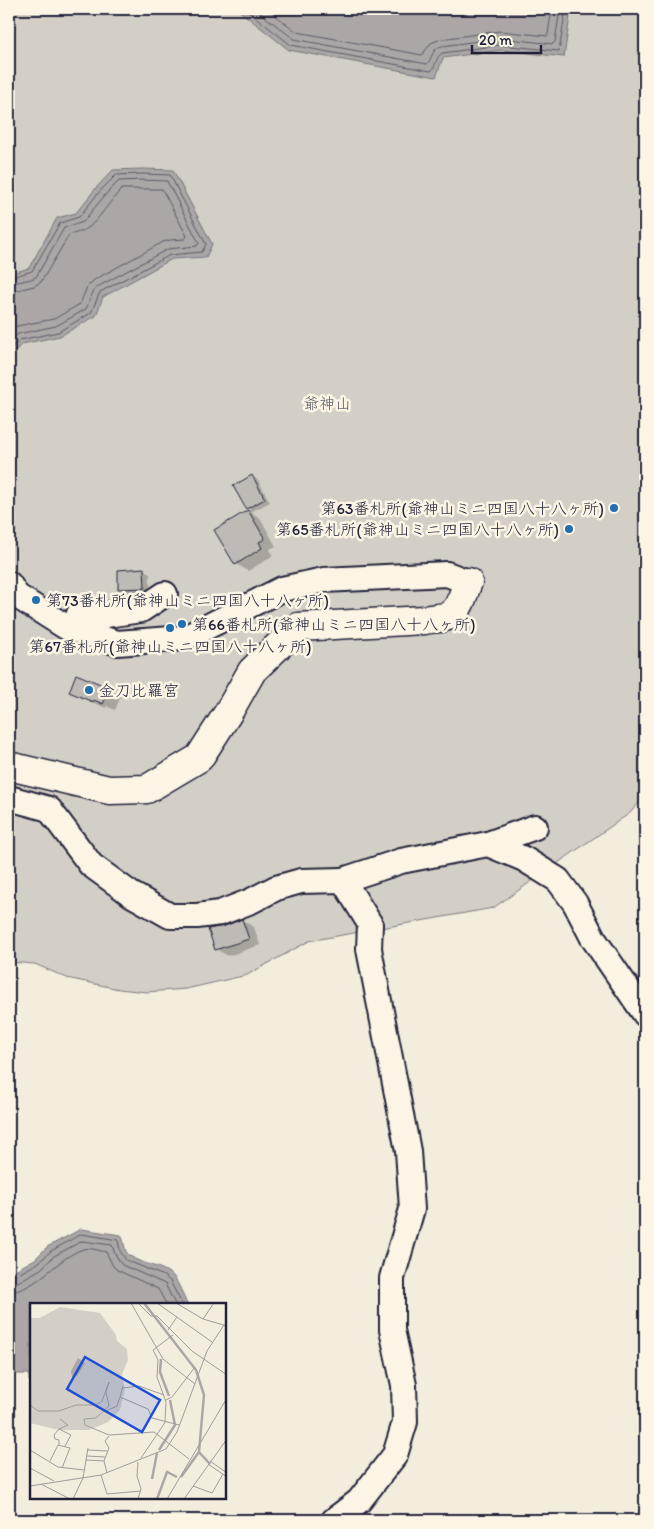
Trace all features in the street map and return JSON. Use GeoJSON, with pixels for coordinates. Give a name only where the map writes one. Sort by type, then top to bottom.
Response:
{"type":"FeatureCollection","features":[{"type":"Feature","properties":{"kind":"street"},"geometry":{"type":"LineString","coordinates":[[9,584],[17,596],[66,627],[117,643],[185,638],[282,589],[324,580],[447,574],[468,582],[453,612],[445,616],[424,620],[298,627],[252,671],[199,758],[147,789],[109,790],[9,766]]}},
{"type":"Feature","properties":{"kind":"street"},"geometry":{"type":"LineString","coordinates":[[73,630],[79,614],[106,615],[141,610],[165,594]]}},
{"type":"Feature","properties":{"kind":"street"},"geometry":{"type":"LineString","coordinates":[[9,798],[49,809],[91,865],[131,894],[170,916],[198,916],[220,913],[251,901],[276,888],[301,881],[343,880],[401,861],[488,844],[535,827]]}},
{"type":"Feature","properties":{"kind":"street"},"geometry":{"type":"LineString","coordinates":[[488,844],[524,859],[558,880],[575,902],[594,938],[645,1014]]}},
{"type":"Feature","properties":{"kind":"street"},"geometry":{"type":"LineString","coordinates":[[334,1520],[359,1501],[395,1455],[405,1422],[404,1385],[392,1330],[392,1278],[412,1209],[408,1151],[369,949],[370,924],[343,880]]}},
{"type":"Feature","properties":{"kind":"green space","name":"爺神山"},"geometry":{"type":"Polygon","coordinates":[[[9,9],[645,9],[645,796],[630,813],[493,908],[309,941],[247,975],[186,989],[147,992],[119,989],[67,978],[35,964],[9,962],[9,9]]]}},
{"type":"Feature","properties":{"kind":"water"},"geometry":{"type":"Polygon","coordinates":[[[237,9],[571,9],[564,57],[501,50],[443,58],[436,77],[289,50],[237,9]]]}},
{"type":"Feature","properties":{"kind":"water"},"geometry":{"type":"Polygon","coordinates":[[[113,170],[173,170],[212,244],[206,257],[172,259],[103,297],[96,316],[60,336],[22,344],[9,357],[9,274],[29,268],[57,218],[76,213],[113,170]]]}},
{"type":"Feature","properties":{"kind":"water"},"geometry":{"type":"Polygon","coordinates":[[[81,1229],[121,1235],[126,1251],[130,1256],[168,1272],[173,1276],[187,1303],[30,1303],[30,1381],[29,1374],[15,1374],[12,1379],[9,1378],[10,1273],[35,1259],[47,1247],[81,1229]]]}},
{"type":"Feature","properties":{"kind":"building"},"geometry":{"type":"Polygon","coordinates":[[[252,475],[265,499],[246,509],[233,486],[252,475]]]}},
{"type":"Feature","properties":{"kind":"building"},"geometry":{"type":"Polygon","coordinates":[[[248,510],[265,539],[259,542],[262,548],[235,565],[214,530],[248,510]]]}},
{"type":"Feature","properties":{"kind":"building"},"geometry":{"type":"Polygon","coordinates":[[[144,568],[145,588],[118,589],[118,570],[144,568]]]}},
{"type":"Feature","properties":{"kind":"building","name":"金刀比羅宮"},"geometry":{"type":"Polygon","coordinates":[[[76,674],[110,688],[103,704],[69,692],[76,674]]]}},
{"type":"Feature","properties":{"kind":"building"},"geometry":{"type":"Polygon","coordinates":[[[242,919],[249,939],[215,950],[208,929],[225,926],[242,919]]]}},
{"type":"Feature","properties":{"kind":"place","name":"第63番札所(爺神山ミニ四国八十八ヶ所)"},"geometry":{"type":"Point","coordinates":[614,508]}},
{"type":"Feature","properties":{"kind":"place","name":"第65番札所(爺神山ミニ四国八十八ヶ所)"},"geometry":{"type":"Point","coordinates":[569,529]}},
{"type":"Feature","properties":{"kind":"place","name":"第73番札所(爺神山ミニ四国八十八ヶ所)"},"geometry":{"type":"Point","coordinates":[36,600]}},
{"type":"Feature","properties":{"kind":"place","name":"第66番札所(爺神山ミニ四国八十八ヶ所)"},"geometry":{"type":"Point","coordinates":[182,624]}},
{"type":"Feature","properties":{"kind":"place","name":"第67番札所(爺神山ミニ四国八十八ヶ所)"},"geometry":{"type":"Point","coordinates":[170,628]}},
{"type":"Feature","properties":{"kind":"place","name":"金刀比羅宮"},"geometry":{"type":"Point","coordinates":[89,690]}}]}
